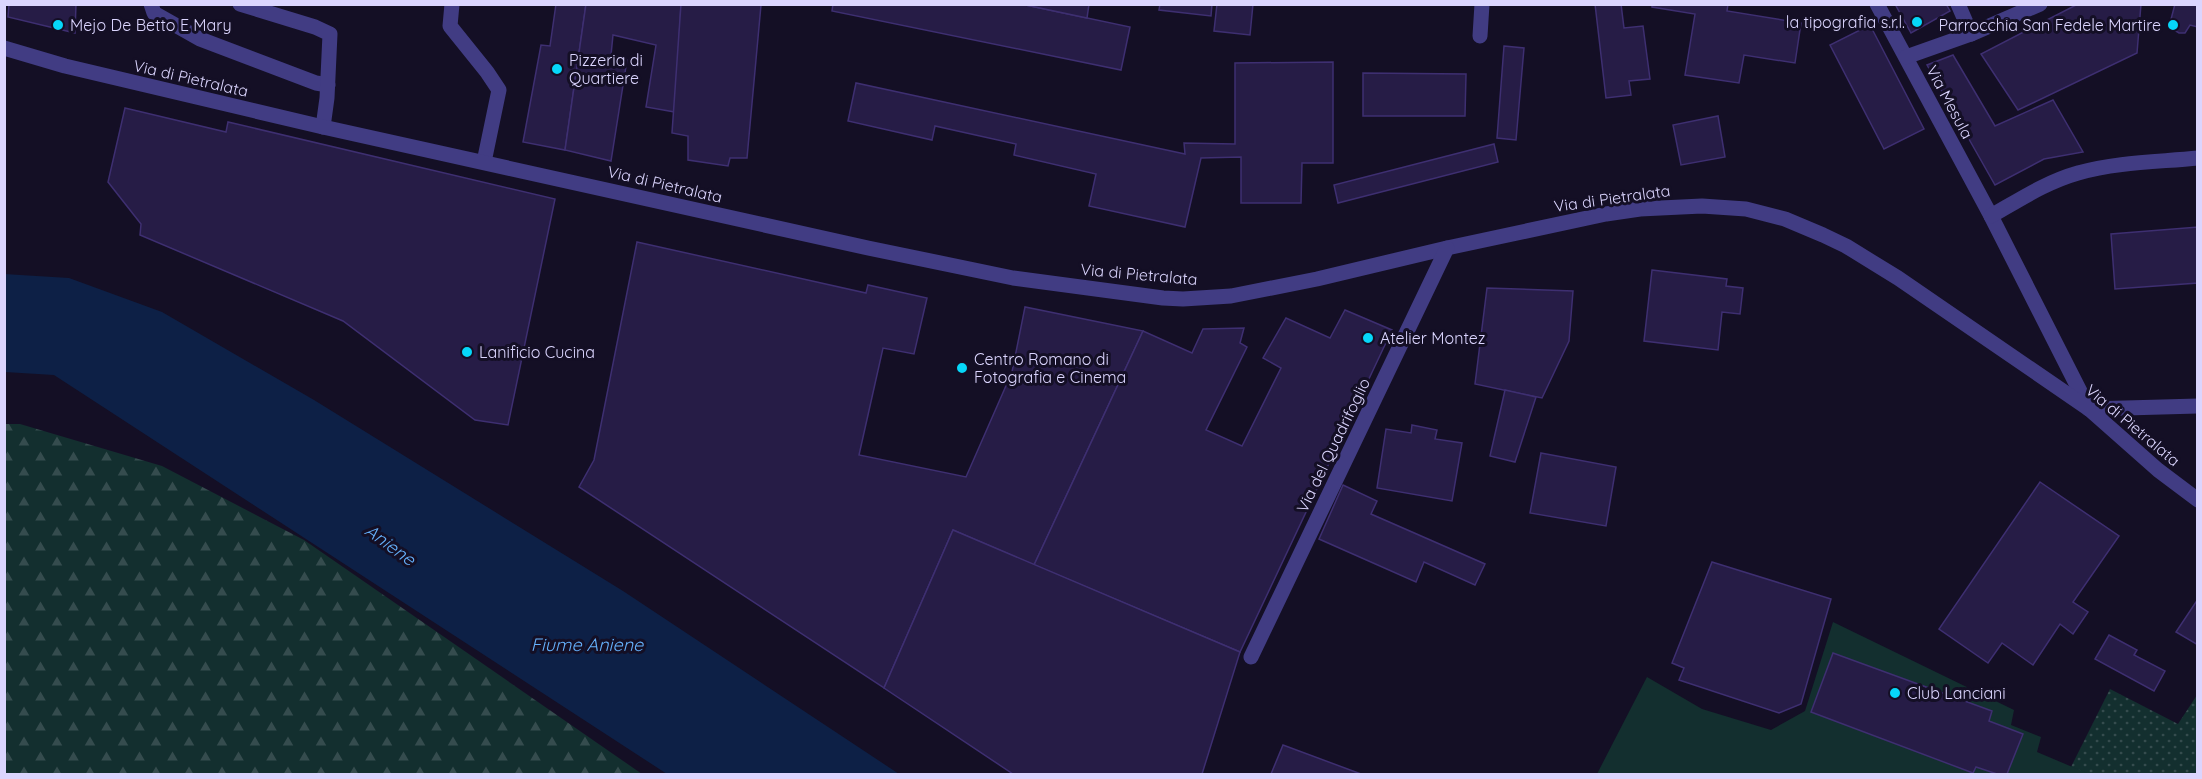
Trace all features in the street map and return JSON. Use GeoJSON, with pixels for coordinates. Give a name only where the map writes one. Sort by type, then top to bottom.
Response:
{"type":"FeatureCollection","features":[{"type":"Feature","properties":{"kind":"street"},"geometry":{"type":"LineString","coordinates":[[151,4],[154,13],[200,39],[316,83],[328,85]]}},
{"type":"Feature","properties":{"kind":"street"},"geometry":{"type":"LineString","coordinates":[[240,4],[315,27],[330,34],[328,85],[323,127]]}},
{"type":"Feature","properties":{"kind":"street"},"geometry":{"type":"LineString","coordinates":[[452,4],[450,26],[499,90],[484,162]]}},
{"type":"Feature","properties":{"kind":"street"},"geometry":{"type":"LineString","coordinates":[[1480,36],[1482,4]]}},
{"type":"Feature","properties":{"kind":"street","name":"Via Mesula"},"geometry":{"type":"LineString","coordinates":[[1876,4],[1991,216],[2089,409]]}},
{"type":"Feature","properties":{"kind":"street"},"geometry":{"type":"LineString","coordinates":[[1958,4],[1971,34]]}},
{"type":"Feature","properties":{"kind":"street"},"geometry":{"type":"LineString","coordinates":[[1906,57],[1971,34],[2040,4]]}},
{"type":"Feature","properties":{"kind":"street","name":"Via di Pietralata"},"geometry":{"type":"LineString","coordinates":[[4,48],[65,66],[323,127],[868,248],[1013,278],[1163,298],[1231,296],[1317,279],[1580,218],[1640,209],[1721,206],[1761,212],[1809,228],[1846,246],[1898,278],[2089,409],[2158,470],[2198,500]]}},
{"type":"Feature","properties":{"kind":"street"},"geometry":{"type":"LineString","coordinates":[[1991,216],[2041,187],[2078,173],[2116,165],[2198,158]]}},
{"type":"Feature","properties":{"kind":"street","name":"Via del Quadrifoglio"},"geometry":{"type":"LineString","coordinates":[[1251,657],[1447,248]]}},
{"type":"Feature","properties":{"kind":"street"},"geometry":{"type":"LineString","coordinates":[[2089,409],[2198,406]]}},
{"type":"Feature","properties":{"kind":"green space"},"geometry":{"type":"Polygon","coordinates":[[[5,424],[20,424],[162,466],[304,540],[642,774],[5,774],[5,424]]]}},
{"type":"Feature","properties":{"kind":"green space","name":"Club Lanciani"},"geometry":{"type":"Polygon","coordinates":[[[1833,622],[2014,710],[2011,725],[2041,737],[2037,752],[2089,774],[1597,774],[1647,677],[1702,709],[1771,730],[1805,711],[1833,622]]]}},
{"type":"Feature","properties":{"kind":"green space"},"geometry":{"type":"Polygon","coordinates":[[[2110,689],[2178,724],[2197,695],[2197,774],[2086,774],[2071,767],[2110,689]]]}},
{"type":"Feature","properties":{"kind":"water","name":"Fiume Aniene"},"geometry":{"type":"Polygon","coordinates":[[[4,274],[69,278],[162,312],[314,400],[623,591],[899,774],[667,774],[54,375],[5,372],[4,274]]]}},
{"type":"Feature","properties":{"kind":"building","name":"Mejo De Betto E Mary"},"geometry":{"type":"Polygon","coordinates":[[[9,4],[76,4],[75,33],[8,17],[9,4]]]}},
{"type":"Feature","properties":{"kind":"building","name":"Pizzeria di Quartiere"},"geometry":{"type":"Polygon","coordinates":[[[556,4],[586,4],[565,150],[523,142],[541,45],[550,46],[556,4]]]}},
{"type":"Feature","properties":{"kind":"building"},"geometry":{"type":"Polygon","coordinates":[[[586,4],[681,4],[675,112],[646,107],[656,45],[613,35],[611,55],[627,60],[611,161],[565,150],[586,4]]]}},
{"type":"Feature","properties":{"kind":"building"},"geometry":{"type":"Polygon","coordinates":[[[681,4],[761,5],[747,158],[730,158],[728,166],[688,160],[688,136],[672,133],[681,4]]]}},
{"type":"Feature","properties":{"kind":"building"},"geometry":{"type":"Polygon","coordinates":[[[833,4],[1021,4],[1130,27],[1121,70],[832,11],[833,4]]]}},
{"type":"Feature","properties":{"kind":"building"},"geometry":{"type":"Polygon","coordinates":[[[1021,4],[1089,4],[1087,18],[1021,4]]]}},
{"type":"Feature","properties":{"kind":"building"},"geometry":{"type":"Polygon","coordinates":[[[1160,4],[1212,4],[1211,16],[1159,10],[1160,4]]]}},
{"type":"Feature","properties":{"kind":"building"},"geometry":{"type":"Polygon","coordinates":[[[1217,4],[1253,4],[1250,35],[1214,31],[1217,4]]]}},
{"type":"Feature","properties":{"kind":"building"},"geometry":{"type":"Polygon","coordinates":[[[1595,4],[1621,4],[1624,28],[1643,26],[1650,79],[1629,81],[1631,95],[1606,98],[1595,4]]]}},
{"type":"Feature","properties":{"kind":"building"},"geometry":{"type":"Polygon","coordinates":[[[1652,4],[1728,4],[1727,11],[1801,23],[1795,63],[1744,55],[1739,83],[1685,75],[1695,14],[1652,7],[1652,4]]]}},
{"type":"Feature","properties":{"kind":"building","name":"la tipografia s.r.l."},"geometry":{"type":"Polygon","coordinates":[[[1895,4],[1946,4],[1950,11],[1911,33],[1895,4]]]}},
{"type":"Feature","properties":{"kind":"building"},"geometry":{"type":"Polygon","coordinates":[[[2078,4],[2141,4],[2137,53],[2018,110],[1981,54],[2078,4]]]}},
{"type":"Feature","properties":{"kind":"building"},"geometry":{"type":"Polygon","coordinates":[[[2175,4],[2198,4],[2198,27],[2190,25],[2185,33],[2179,33],[2169,27],[2175,4]]]}},
{"type":"Feature","properties":{"kind":"building"},"geometry":{"type":"Polygon","coordinates":[[[1870,25],[1924,129],[1884,149],[1830,45],[1870,25]]]}},
{"type":"Feature","properties":{"kind":"building"},"geometry":{"type":"Polygon","coordinates":[[[1504,46],[1524,48],[1516,140],[1497,138],[1504,46]]]}},
{"type":"Feature","properties":{"kind":"building"},"geometry":{"type":"Polygon","coordinates":[[[1953,55],[1995,126],[2053,100],[2083,152],[2044,159],[1995,185],[1927,65],[1953,55]]]}},
{"type":"Feature","properties":{"kind":"building"},"geometry":{"type":"Polygon","coordinates":[[[1333,62],[1333,163],[1302,163],[1301,203],[1241,203],[1241,157],[1201,158],[1185,227],[1089,206],[1096,174],[1014,155],[1016,144],[935,126],[932,140],[848,121],[856,83],[1185,154],[1184,143],[1235,144],[1235,63],[1333,62]]]}},
{"type":"Feature","properties":{"kind":"building"},"geometry":{"type":"Polygon","coordinates":[[[1363,73],[1466,74],[1465,116],[1363,116],[1363,73]]]}},
{"type":"Feature","properties":{"kind":"building"},"geometry":{"type":"Polygon","coordinates":[[[125,108],[226,132],[228,122],[555,199],[508,425],[475,420],[343,321],[140,235],[141,224],[108,182],[125,108]]]}},
{"type":"Feature","properties":{"kind":"building"},"geometry":{"type":"Polygon","coordinates":[[[1718,116],[1725,157],[1681,165],[1673,125],[1718,116]]]}},
{"type":"Feature","properties":{"kind":"building"},"geometry":{"type":"Polygon","coordinates":[[[1494,144],[1498,162],[1338,203],[1334,185],[1494,144]]]}},
{"type":"Feature","properties":{"kind":"building"},"geometry":{"type":"Polygon","coordinates":[[[2198,227],[2198,283],[2115,289],[2111,234],[2198,227]]]}},
{"type":"Feature","properties":{"kind":"building"},"geometry":{"type":"Polygon","coordinates":[[[637,242],[866,293],[868,285],[927,298],[914,354],[883,348],[859,455],[966,477],[1012,372],[1025,307],[1143,331],[1034,565],[953,530],[884,688],[579,487],[594,460],[637,242]]]}},
{"type":"Feature","properties":{"kind":"building"},"geometry":{"type":"Polygon","coordinates":[[[1652,270],[1727,279],[1726,286],[1743,288],[1740,314],[1722,312],[1718,350],[1644,341],[1652,270]]]}},
{"type":"Feature","properties":{"kind":"building"},"geometry":{"type":"Polygon","coordinates":[[[1487,288],[1573,291],[1569,341],[1542,398],[1475,384],[1487,288]]]}},
{"type":"Feature","properties":{"kind":"building"},"geometry":{"type":"Polygon","coordinates":[[[1345,310],[1392,330],[1240,652],[1034,565],[1143,331],[1192,353],[1203,329],[1244,328],[1240,343],[1247,347],[1206,430],[1242,446],[1281,368],[1263,358],[1286,318],[1330,338],[1345,310]]]}},
{"type":"Feature","properties":{"kind":"building"},"geometry":{"type":"Polygon","coordinates":[[[1505,390],[1536,397],[1515,462],[1490,456],[1505,390]]]}},
{"type":"Feature","properties":{"kind":"building"},"geometry":{"type":"Polygon","coordinates":[[[1412,425],[1437,430],[1435,439],[1462,443],[1452,501],[1377,488],[1386,429],[1411,433],[1412,425]]]}},
{"type":"Feature","properties":{"kind":"building"},"geometry":{"type":"Polygon","coordinates":[[[1541,453],[1616,467],[1606,526],[1530,513],[1541,453]]]}},
{"type":"Feature","properties":{"kind":"building"},"geometry":{"type":"Polygon","coordinates":[[[2040,482],[2119,536],[2073,602],[2088,612],[2073,634],[2060,624],[2033,665],[2002,643],[1988,663],[1939,629],[2040,482]]]}},
{"type":"Feature","properties":{"kind":"building"},"geometry":{"type":"Polygon","coordinates":[[[1343,485],[1377,501],[1371,514],[1485,564],[1475,585],[1424,562],[1416,582],[1319,539],[1343,485]]]}},
{"type":"Feature","properties":{"kind":"building"},"geometry":{"type":"Polygon","coordinates":[[[953,530],[1240,652],[1202,774],[1013,774],[884,688],[953,530]]]}},
{"type":"Feature","properties":{"kind":"building"},"geometry":{"type":"Polygon","coordinates":[[[1712,562],[1831,599],[1801,704],[1779,713],[1679,680],[1684,668],[1672,663],[1712,562]]]}},
{"type":"Feature","properties":{"kind":"building"},"geometry":{"type":"Polygon","coordinates":[[[2198,599],[2198,645],[2176,632],[2198,599]]]}},
{"type":"Feature","properties":{"kind":"building"},"geometry":{"type":"Polygon","coordinates":[[[2109,635],[2137,650],[2134,655],[2165,671],[2154,691],[2095,659],[2109,635]]]}},
{"type":"Feature","properties":{"kind":"building"},"geometry":{"type":"Polygon","coordinates":[[[1833,653],[1992,711],[1989,721],[2023,734],[2007,774],[1997,774],[1976,767],[1973,773],[1811,712],[1833,653]]]}},
{"type":"Feature","properties":{"kind":"building"},"geometry":{"type":"Polygon","coordinates":[[[1283,745],[1361,774],[1271,774],[1283,745]]]}},
{"type":"Feature","properties":{"kind":"place","name":"la tipografia s.r.l."},"geometry":{"type":"Point","coordinates":[1917,22]}},
{"type":"Feature","properties":{"kind":"place","name":"Mejo De Betto E Mary"},"geometry":{"type":"Point","coordinates":[58,25]}},
{"type":"Feature","properties":{"kind":"place","name":"Parrocchia San Fedele Martire"},"geometry":{"type":"Point","coordinates":[2173,25]}},
{"type":"Feature","properties":{"kind":"place","name":"Pizzeria di Quartiere"},"geometry":{"type":"Point","coordinates":[557,69]}},
{"type":"Feature","properties":{"kind":"place","name":"Atelier Montez"},"geometry":{"type":"Point","coordinates":[1368,338]}},
{"type":"Feature","properties":{"kind":"place","name":"Lanificio Cucina"},"geometry":{"type":"Point","coordinates":[467,352]}},
{"type":"Feature","properties":{"kind":"place","name":"Centro Romano di Fotografia e Cinema"},"geometry":{"type":"Point","coordinates":[962,368]}},
{"type":"Feature","properties":{"kind":"place","name":"Club Lanciani"},"geometry":{"type":"Point","coordinates":[1895,693]}},
{"type":"Feature","properties":{"kind":"water label","name":"Aniene"},"geometry":{"type":"Point","coordinates":[390,545]}}]}
